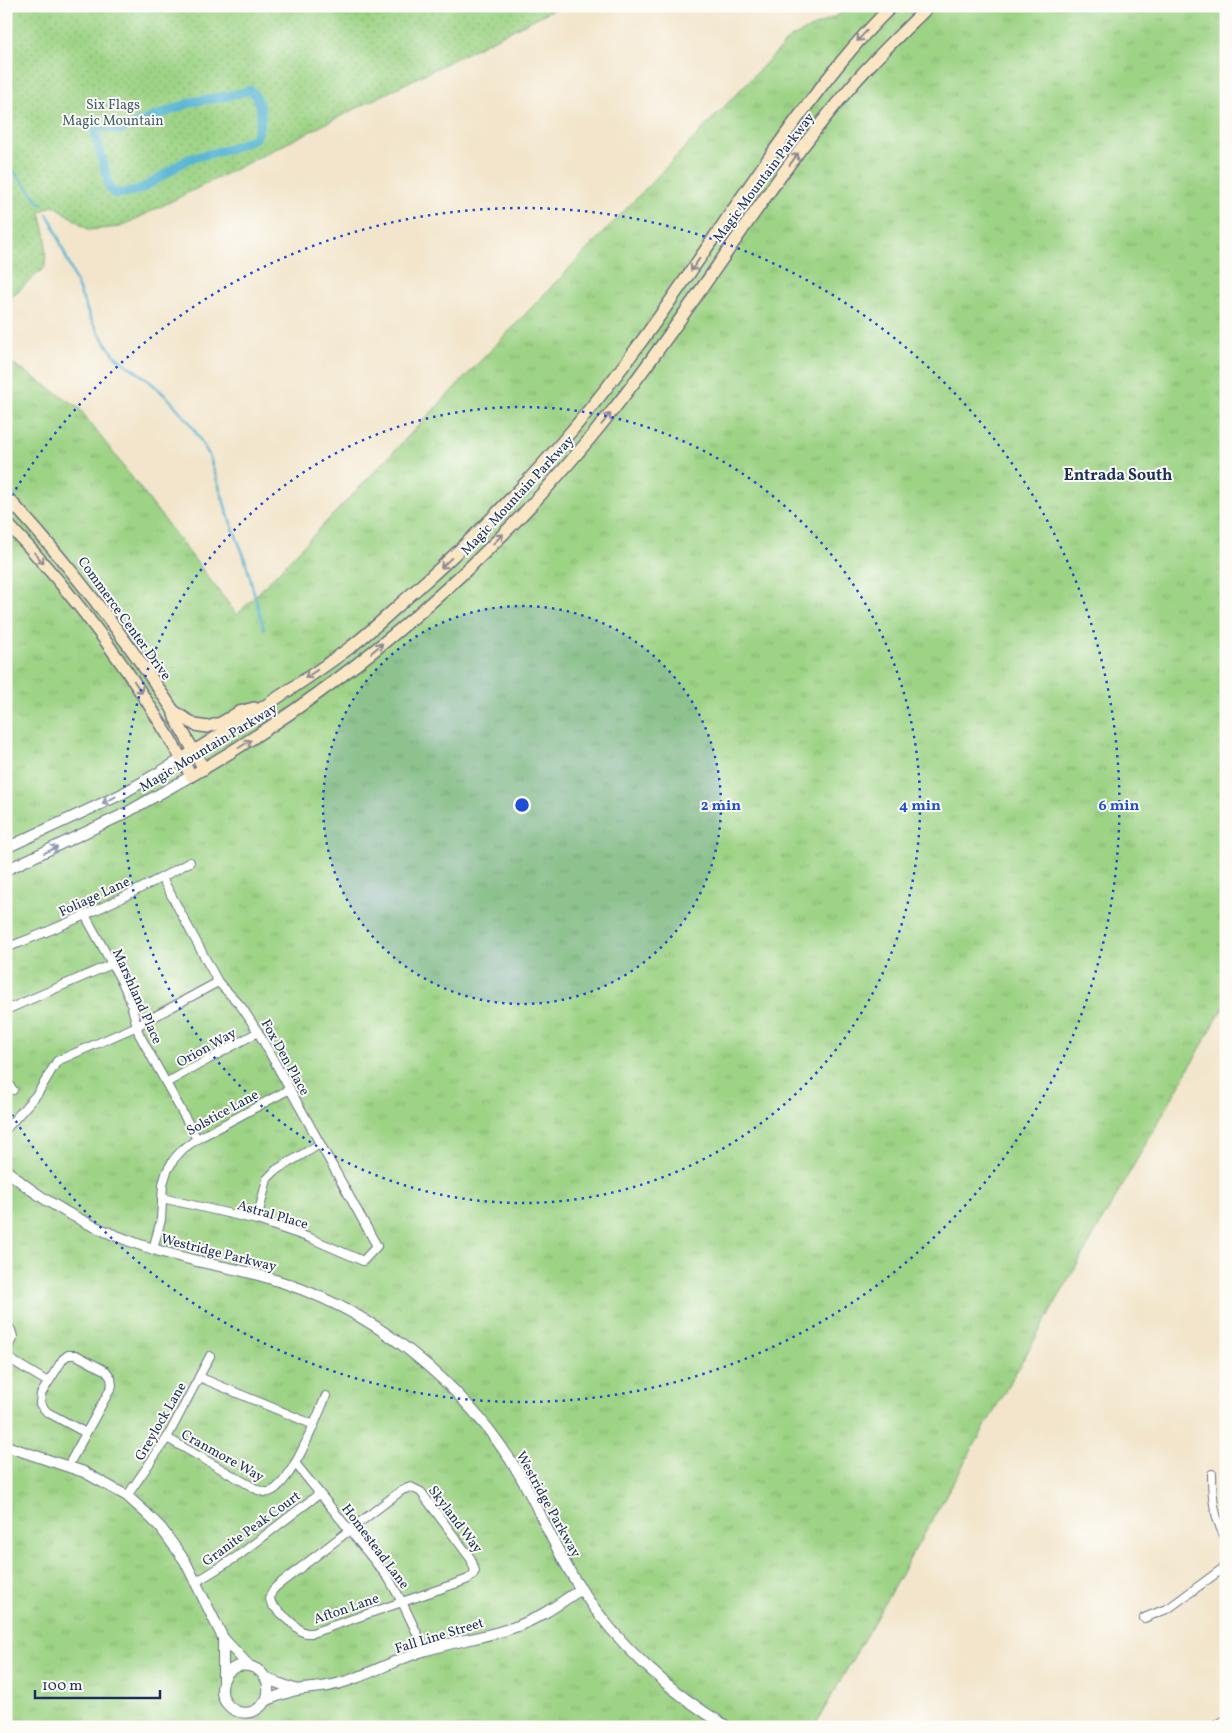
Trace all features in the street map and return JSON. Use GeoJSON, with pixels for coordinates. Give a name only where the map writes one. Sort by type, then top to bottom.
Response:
{"type":"FeatureCollection","features":[{"type":"Feature","properties":{"kind":"main road","name":"Magic Mountain Parkway"},"geometry":{"type":"LineString","coordinates":[[182,759],[338,656],[388,615],[493,518],[587,413],[638,346],[834,68],[871,26],[892,6]]}},
{"type":"Feature","properties":{"kind":"main road","name":"Magic Mountain Parkway"},"geometry":{"type":"LineString","coordinates":[[191,776],[266,731],[358,663],[446,588],[536,501],[579,452],[622,398],[668,336],[733,242],[836,105],[857,79],[930,6]]}},
{"type":"Feature","properties":{"kind":"main road","name":"Commerce Center Drive"},"geometry":{"type":"LineString","coordinates":[[6,496],[47,539],[93,596],[173,710],[175,718],[204,769]]}},
{"type":"Feature","properties":{"kind":"main road","name":"Commerce Center Drive"},"geometry":{"type":"LineString","coordinates":[[6,522],[72,596],[112,648],[144,696],[191,776]]}},
{"type":"Feature","properties":{"kind":"main road"},"geometry":{"type":"LineString","coordinates":[[173,710],[195,726],[207,727],[221,723],[239,712],[263,706]]}},
{"type":"Feature","properties":{"kind":"street","name":"Magic Mountain Parkway"},"geometry":{"type":"LineString","coordinates":[[6,848],[71,819],[182,759]]}},
{"type":"Feature","properties":{"kind":"street","name":"Magic Mountain Parkway"},"geometry":{"type":"LineString","coordinates":[[6,870],[109,822],[191,776]]}},
{"type":"Feature","properties":{"kind":"street","name":"Foliage Lane"},"geometry":{"type":"LineString","coordinates":[[6,948],[86,915],[162,878],[190,862]]}},
{"type":"Feature","properties":{"kind":"street","name":"Fox Den Place"},"geometry":{"type":"LineString","coordinates":[[162,878],[218,982],[241,1006],[290,1089],[377,1246],[370,1253]]}},
{"type":"Feature","properties":{"kind":"street","name":"Marshland Place"},"geometry":{"type":"LineString","coordinates":[[86,915],[130,1000],[139,1034],[197,1139]]}},
{"type":"Feature","properties":{"kind":"street"},"geometry":{"type":"LineString","coordinates":[[6,1010],[112,964]]}},
{"type":"Feature","properties":{"kind":"street"},"geometry":{"type":"LineString","coordinates":[[6,1129],[38,1093],[56,1061],[136,1026],[218,982]]}},
{"type":"Feature","properties":{"kind":"street","name":"Orion Way"},"geometry":{"type":"LineString","coordinates":[[166,1083],[258,1032]]}},
{"type":"Feature","properties":{"kind":"street"},"geometry":{"type":"LineString","coordinates":[[6,1081],[13,1090]]}},
{"type":"Feature","properties":{"kind":"street","name":"Solstice Lane"},"geometry":{"type":"LineString","coordinates":[[153,1249],[161,1220],[165,1178],[174,1159],[183,1149],[197,1139],[290,1089]]}},
{"type":"Feature","properties":{"kind":"street"},"geometry":{"type":"LineString","coordinates":[[257,1220],[267,1180],[276,1170],[320,1144]]}},
{"type":"Feature","properties":{"kind":"street","name":"Westridge Parkway"},"geometry":{"type":"LineString","coordinates":[[6,1170],[26,1187],[64,1211],[100,1229],[153,1249],[193,1260],[247,1271],[298,1288],[354,1315],[408,1350],[456,1394],[481,1421],[508,1457],[529,1492],[566,1566],[581,1589],[623,1642],[648,1667],[686,1699],[728,1727]]}},
{"type":"Feature","properties":{"kind":"street","name":"Astral Place"},"geometry":{"type":"LineString","coordinates":[[162,1198],[257,1220],[310,1238],[363,1261],[370,1253]]}},
{"type":"Feature","properties":{"kind":"street"},"geometry":{"type":"LineString","coordinates":[[6,1325],[11,1330],[13,1337],[6,1351]]}},
{"type":"Feature","properties":{"kind":"street"},"geometry":{"type":"LineString","coordinates":[[68,1466],[112,1386],[109,1374],[72,1354],[63,1359],[39,1399],[42,1409],[86,1433]]}},
{"type":"Feature","properties":{"kind":"street"},"geometry":{"type":"LineString","coordinates":[[6,1356],[48,1382]]}},
{"type":"Feature","properties":{"kind":"street","name":"Greylock Lane"},"geometry":{"type":"LineString","coordinates":[[127,1496],[167,1438],[210,1356]]}},
{"type":"Feature","properties":{"kind":"street"},"geometry":{"type":"LineString","coordinates":[[199,1377],[314,1425]]}},
{"type":"Feature","properties":{"kind":"street"},"geometry":{"type":"LineString","coordinates":[[295,1463],[326,1396]]}},
{"type":"Feature","properties":{"kind":"street","name":"Cranmore Way"},"geometry":{"type":"LineString","coordinates":[[167,1438],[263,1492],[268,1492],[279,1485],[295,1463]]}},
{"type":"Feature","properties":{"kind":"street"},"geometry":{"type":"LineString","coordinates":[[6,1446],[68,1466],[99,1479],[127,1496],[161,1528],[182,1556],[223,1638],[249,1666],[262,1673],[267,1679],[269,1686],[266,1701]]}},
{"type":"Feature","properties":{"kind":"street","name":"Homestead Lane"},"geometry":{"type":"LineString","coordinates":[[295,1463],[389,1579],[425,1650]]}},
{"type":"Feature","properties":{"kind":"street"},"geometry":{"type":"LineString","coordinates":[[1212,1474],[1214,1512],[1226,1539]]}},
{"type":"Feature","properties":{"kind":"street","name":"Skyland Way"},"geometry":{"type":"LineString","coordinates":[[350,1530],[402,1490],[411,1487],[421,1492],[471,1559],[475,1571]]}},
{"type":"Feature","properties":{"kind":"street","name":"Granite Peak Court"},"geometry":{"type":"LineString","coordinates":[[196,1582],[238,1556],[319,1494]]}},
{"type":"Feature","properties":{"kind":"street","name":"Afton Lane"},"geometry":{"type":"LineString","coordinates":[[350,1530],[278,1585],[270,1595],[270,1601],[273,1606],[297,1628],[306,1633],[316,1632],[466,1580],[475,1571]]}},
{"type":"Feature","properties":{"kind":"street"},"geometry":{"type":"LineString","coordinates":[[1144,1618],[1169,1608],[1226,1566]]}},
{"type":"Feature","properties":{"kind":"street","name":"Fall Line Street"},"geometry":{"type":"LineString","coordinates":[[298,1690],[315,1689],[350,1680],[425,1650],[512,1628],[534,1619],[581,1589]]}},
{"type":"Feature","properties":{"kind":"street"},"geometry":{"type":"LineString","coordinates":[[223,1638],[223,1680],[221,1688],[222,1696],[231,1709],[247,1713],[255,1711],[266,1701],[298,1690]]}},
{"type":"Feature","properties":{"kind":"street"},"geometry":{"type":"LineString","coordinates":[[223,1680],[234,1668],[249,1666]]}},
{"type":"Feature","properties":{"kind":"street"},"geometry":{"type":"LineString","coordinates":[[267,1679],[298,1690]]}},
{"type":"Feature","properties":{"kind":"street"},"geometry":{"type":"LineString","coordinates":[[1213,1727],[1226,1720]]}},
{"type":"Feature","properties":{"kind":"green space","name":"Six Flags Magic Mountain"},"geometry":{"type":"Polygon","coordinates":[[[6,6],[560,6],[120,227],[89,230],[54,205],[40,212],[46,238],[45,267],[9,299],[6,299],[6,6]]]}},
{"type":"Feature","properties":{"kind":"green space"},"geometry":{"type":"Polygon","coordinates":[[[857,6],[1226,6],[1226,1003],[814,1727],[6,1727],[6,359],[78,407],[237,615],[790,38],[857,6]]]}},
{"type":"Feature","properties":{"kind":"waterway"},"geometry":{"type":"LineString","coordinates":[[251,90],[258,101],[261,113],[260,125],[255,138],[229,149],[188,159],[145,187],[131,192],[115,194],[110,189],[95,132],[97,128],[101,126],[120,130],[192,102],[251,90]]}},
{"type":"Feature","properties":{"kind":"waterway"},"geometry":{"type":"LineString","coordinates":[[6,165],[19,177],[42,205]]}},
{"type":"Feature","properties":{"kind":"waterway"},"geometry":{"type":"LineString","coordinates":[[47,214],[53,224],[91,320],[105,342],[116,357],[147,379],[169,399],[190,423],[209,455],[229,518],[244,556],[264,629]]}},
{"type":"Feature","properties":{"kind":"district","name":"Entrada South"},"geometry":{"type":"Point","coordinates":[1118,474]}}]}
